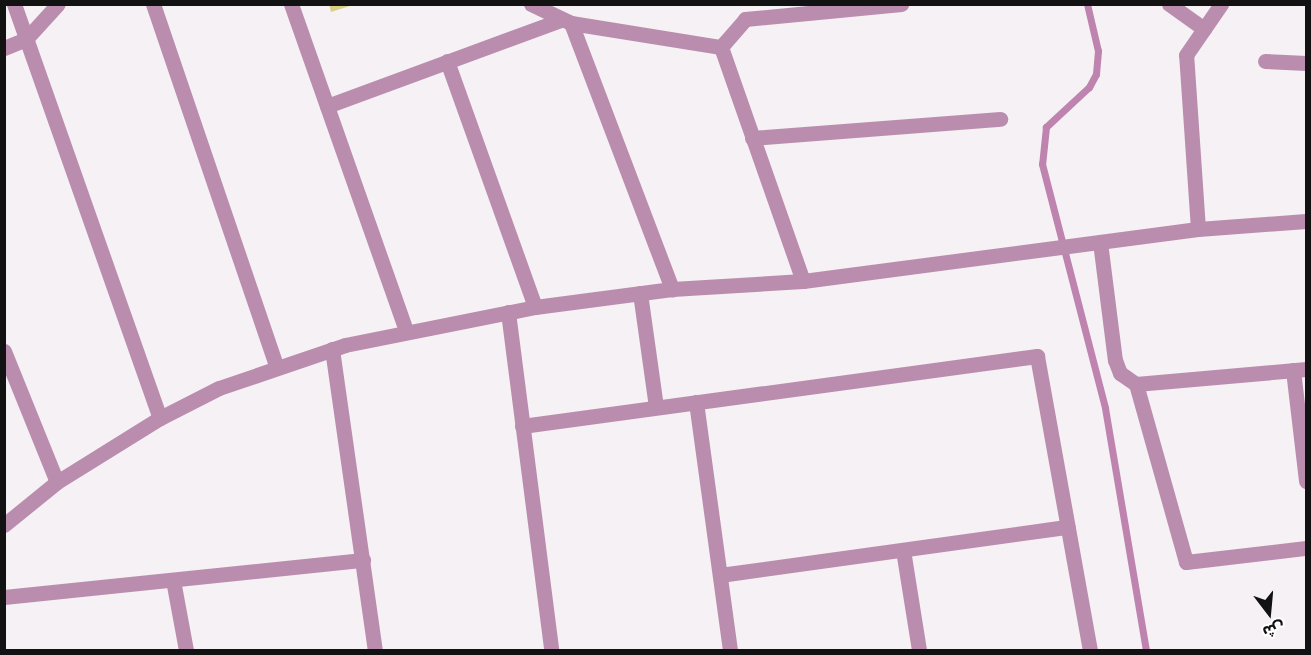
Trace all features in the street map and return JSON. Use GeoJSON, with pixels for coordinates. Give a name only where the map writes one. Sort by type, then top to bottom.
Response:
{"type":"FeatureCollection","features":[{"type":"Feature","properties":{"kind":"street"},"geometry":{"type":"LineString","coordinates":[[14,4],[160,418]]}},
{"type":"Feature","properties":{"kind":"street"},"geometry":{"type":"LineString","coordinates":[[4,48],[26,39],[58,4]]}},
{"type":"Feature","properties":{"kind":"street"},"geometry":{"type":"LineString","coordinates":[[153,4],[276,365]]}},
{"type":"Feature","properties":{"kind":"street"},"geometry":{"type":"LineString","coordinates":[[291,4],[406,331]]}},
{"type":"Feature","properties":{"kind":"street"},"geometry":{"type":"LineString","coordinates":[[531,4],[566,21],[721,47]]}},
{"type":"Feature","properties":{"kind":"street"},"geometry":{"type":"LineString","coordinates":[[721,47],[744,12],[901,4]]}},
{"type":"Feature","properties":{"kind":"street"},"geometry":{"type":"LineString","coordinates":[[1169,4],[1204,29]]}},
{"type":"Feature","properties":{"kind":"street"},"geometry":{"type":"LineString","coordinates":[[1198,230],[1186,55],[1221,4]]}},
{"type":"Feature","properties":{"kind":"street"},"geometry":{"type":"LineString","coordinates":[[327,106],[447,61],[566,21]]}},
{"type":"Feature","properties":{"kind":"street"},"geometry":{"type":"LineString","coordinates":[[566,21],[672,289]]}},
{"type":"Feature","properties":{"kind":"street"},"geometry":{"type":"LineString","coordinates":[[721,47],[803,281]]}},
{"type":"Feature","properties":{"kind":"street"},"geometry":{"type":"LineString","coordinates":[[447,61],[535,307]]}},
{"type":"Feature","properties":{"kind":"street"},"geometry":{"type":"LineString","coordinates":[[1265,61],[1306,63]]}},
{"type":"Feature","properties":{"kind":"street"},"geometry":{"type":"LineString","coordinates":[[752,138],[1000,119]]}},
{"type":"Feature","properties":{"kind":"street"},"geometry":{"type":"LineString","coordinates":[[4,525],[57,482],[160,418],[276,365],[332,348],[406,331],[535,307],[640,293],[803,281],[1053,251],[1198,230],[1306,221]]}},
{"type":"Feature","properties":{"kind":"street"},"geometry":{"type":"LineString","coordinates":[[1100,243],[1115,360],[1120,373],[1136,384],[1300,370],[1306,481]]}},
{"type":"Feature","properties":{"kind":"street"},"geometry":{"type":"LineString","coordinates":[[640,293],[656,407]]}},
{"type":"Feature","properties":{"kind":"street"},"geometry":{"type":"LineString","coordinates":[[508,312],[551,651]]}},
{"type":"Feature","properties":{"kind":"street"},"geometry":{"type":"LineString","coordinates":[[332,348],[375,651]]}},
{"type":"Feature","properties":{"kind":"street"},"geometry":{"type":"LineString","coordinates":[[4,351],[57,482]]}},
{"type":"Feature","properties":{"kind":"street"},"geometry":{"type":"LineString","coordinates":[[522,426],[1037,356],[1090,651]]}},
{"type":"Feature","properties":{"kind":"street"},"geometry":{"type":"LineString","coordinates":[[1136,384],[1186,562],[1306,548]]}},
{"type":"Feature","properties":{"kind":"street"},"geometry":{"type":"LineString","coordinates":[[696,402],[730,651]]}},
{"type":"Feature","properties":{"kind":"street"},"geometry":{"type":"LineString","coordinates":[[720,575],[1068,526]]}},
{"type":"Feature","properties":{"kind":"street"},"geometry":{"type":"LineString","coordinates":[[903,550],[919,651]]}},
{"type":"Feature","properties":{"kind":"street"},"geometry":{"type":"LineString","coordinates":[[4,597],[363,560]]}},
{"type":"Feature","properties":{"kind":"street"},"geometry":{"type":"LineString","coordinates":[[174,580],[186,651]]}},
{"type":"Feature","properties":{"kind":"building"},"geometry":{"type":"Polygon","coordinates":[[[329,4],[353,4],[353,5],[331,12],[329,4]]]}},
{"type":"Feature","properties":{"kind":"waterway"},"geometry":{"type":"LineString","coordinates":[[1087,4],[1098,51],[1096,74],[1089,87],[1046,127],[1042,164],[1105,408],[1146,650]]}}]}
